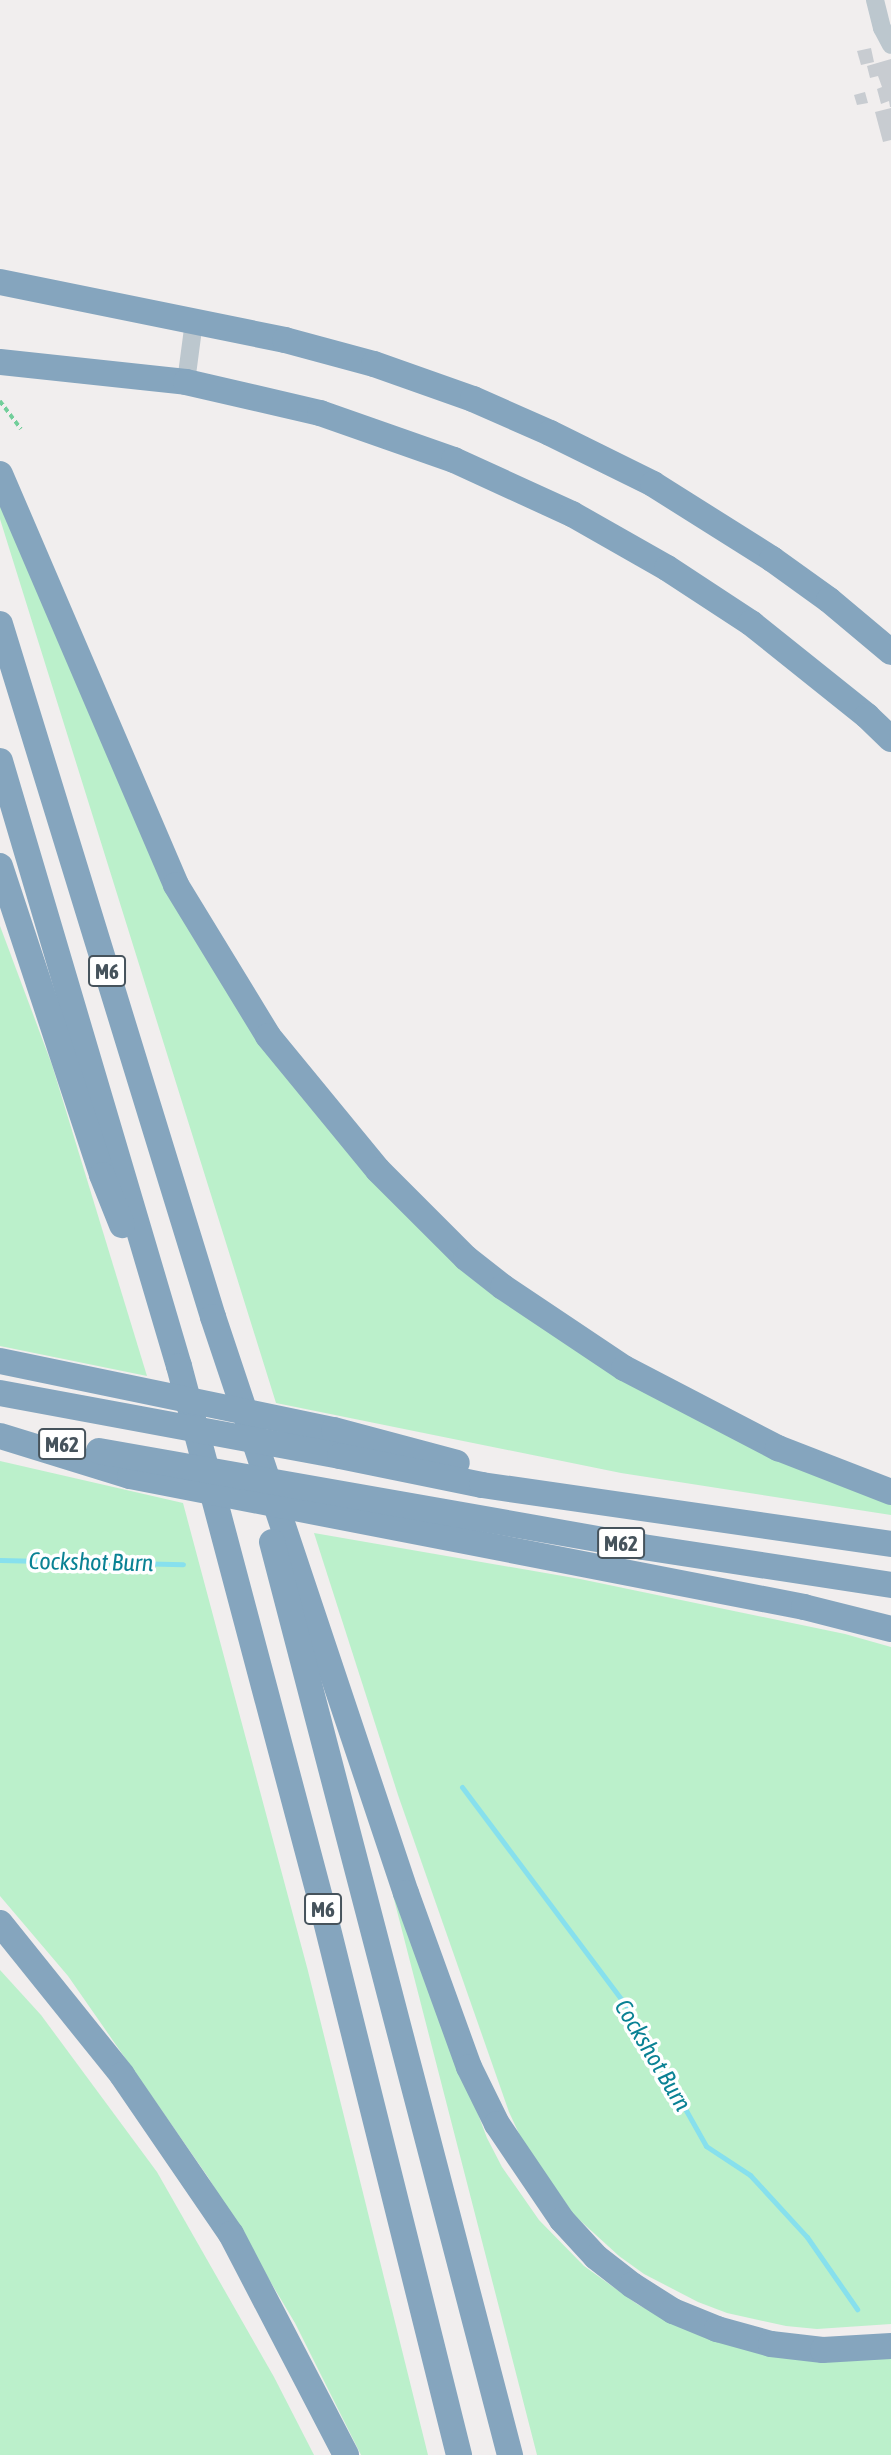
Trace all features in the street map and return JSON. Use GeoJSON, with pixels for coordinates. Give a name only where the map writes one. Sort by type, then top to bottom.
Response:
{"type":"FeatureCollection","features":[{"type":"Feature","properties":{"kind":"highway"},"geometry":{"type":"LineString","coordinates":[[1,282],[285,340],[374,364],[473,400],[550,433],[653,484],[772,559],[829,600],[891,652]]}},
{"type":"Feature","properties":{"kind":"highway"},"geometry":{"type":"LineString","coordinates":[[0,362],[30,363],[186,382],[320,414],[454,460],[572,514],[667,568],[751,623],[867,716],[891,739]]}},
{"type":"Feature","properties":{"kind":"highway"},"geometry":{"type":"LineString","coordinates":[[0,474],[176,885],[268,1036],[377,1170],[466,1258],[494,1280],[613,1360],[778,1448],[891,1492]]}},
{"type":"Feature","properties":{"kind":"highway","name":"M6"},"geometry":{"type":"LineString","coordinates":[[0,624],[213,1317],[510,2455]]}},
{"type":"Feature","properties":{"kind":"highway","name":"M6"},"geometry":{"type":"LineString","coordinates":[[0,761],[180,1366],[321,1901],[459,2455]]}},
{"type":"Feature","properties":{"kind":"highway"},"geometry":{"type":"LineString","coordinates":[[0,866],[102,1175],[180,1366]]}},
{"type":"Feature","properties":{"kind":"highway"},"geometry":{"type":"LineString","coordinates":[[213,1317],[406,1893],[469,2067],[497,2124],[526,2171],[562,2220],[596,2257],[632,2286],[673,2311],[716,2329],[771,2344],[823,2350],[891,2346]]}},
{"type":"Feature","properties":{"kind":"highway"},"geometry":{"type":"LineString","coordinates":[[0,1361],[334,1430],[591,1499]]}},
{"type":"Feature","properties":{"kind":"highway","name":"M62"},"geometry":{"type":"LineString","coordinates":[[0,1393],[340,1455],[482,1485],[891,1544]]}},
{"type":"Feature","properties":{"kind":"highway","name":"M62"},"geometry":{"type":"LineString","coordinates":[[0,1434],[127,1466],[355,1508],[643,1547],[891,1585]]}},
{"type":"Feature","properties":{"kind":"highway"},"geometry":{"type":"LineString","coordinates":[[355,1508],[804,1607],[891,1629]]}},
{"type":"Feature","properties":{"kind":"highway"},"geometry":{"type":"LineString","coordinates":[[0,1923],[122,2075],[231,2234],[346,2455]]}},
{"type":"Feature","properties":{"kind":"street"},"geometry":{"type":"LineString","coordinates":[[875,0],[882,28],[891,45]]}},
{"type":"Feature","properties":{"kind":"street"},"geometry":{"type":"LineString","coordinates":[[186,382],[194,321]]}},
{"type":"Feature","properties":{"kind":"path"},"geometry":{"type":"LineString","coordinates":[[0,401],[21,429]]}},
{"type":"Feature","properties":{"kind":"green space"},"geometry":{"type":"Polygon","coordinates":[[[0,491],[232,1000],[527,1316],[891,1501],[891,1515],[621,1473],[276,1403],[0,519],[0,491]]]}},
{"type":"Feature","properties":{"kind":"green space"},"geometry":{"type":"Polygon","coordinates":[[[0,926],[52,1065],[147,1376],[0,1346],[0,926]]]}},
{"type":"Feature","properties":{"kind":"green space"},"geometry":{"type":"Polygon","coordinates":[[[0,1461],[183,1503],[308,1971],[428,2455],[361,2455],[295,2323],[208,2177],[68,1976],[0,1896],[0,1461]]]}},
{"type":"Feature","properties":{"kind":"green space"},"geometry":{"type":"Polygon","coordinates":[[[314,1533],[580,1579],[845,1634],[891,1647],[891,2324],[817,2329],[786,2326],[727,2313],[698,2302],[644,2274],[619,2256],[574,2215],[522,2140],[509,2112],[398,1795],[314,1533]]]}},
{"type":"Feature","properties":{"kind":"green space"},"geometry":{"type":"Polygon","coordinates":[[[388,1876],[487,2138],[502,2167],[539,2220],[584,2266],[637,2304],[665,2319],[891,2354],[891,2455],[537,2455],[388,1876]]]}},
{"type":"Feature","properties":{"kind":"green space"},"geometry":{"type":"Polygon","coordinates":[[[0,1970],[41,2015],[157,2172],[274,2377],[314,2455],[0,2455],[0,1970]]]}},
{"type":"Feature","properties":{"kind":"building"},"geometry":{"type":"Polygon","coordinates":[[[871,48],[874,62],[861,65],[857,51],[871,48]]]}},
{"type":"Feature","properties":{"kind":"building"},"geometry":{"type":"Polygon","coordinates":[[[891,59],[890,107],[889,101],[881,104],[877,89],[882,87],[878,76],[870,78],[867,66],[891,59]]]}},
{"type":"Feature","properties":{"kind":"building"},"geometry":{"type":"Polygon","coordinates":[[[865,92],[868,103],[857,105],[854,95],[865,92]]]}},
{"type":"Feature","properties":{"kind":"building"},"geometry":{"type":"Polygon","coordinates":[[[891,108],[891,140],[883,142],[875,112],[891,108]]]}},
{"type":"Feature","properties":{"kind":"waterway","name":"Cockshot Burn"},"geometry":{"type":"LineString","coordinates":[[0,1560],[183,1564]]}},
{"type":"Feature","properties":{"kind":"waterway","name":"Cockshot Burn"},"geometry":{"type":"LineString","coordinates":[[462,1787],[630,2011],[706,2146],[750,2175],[807,2237],[857,2309]]}}]}
